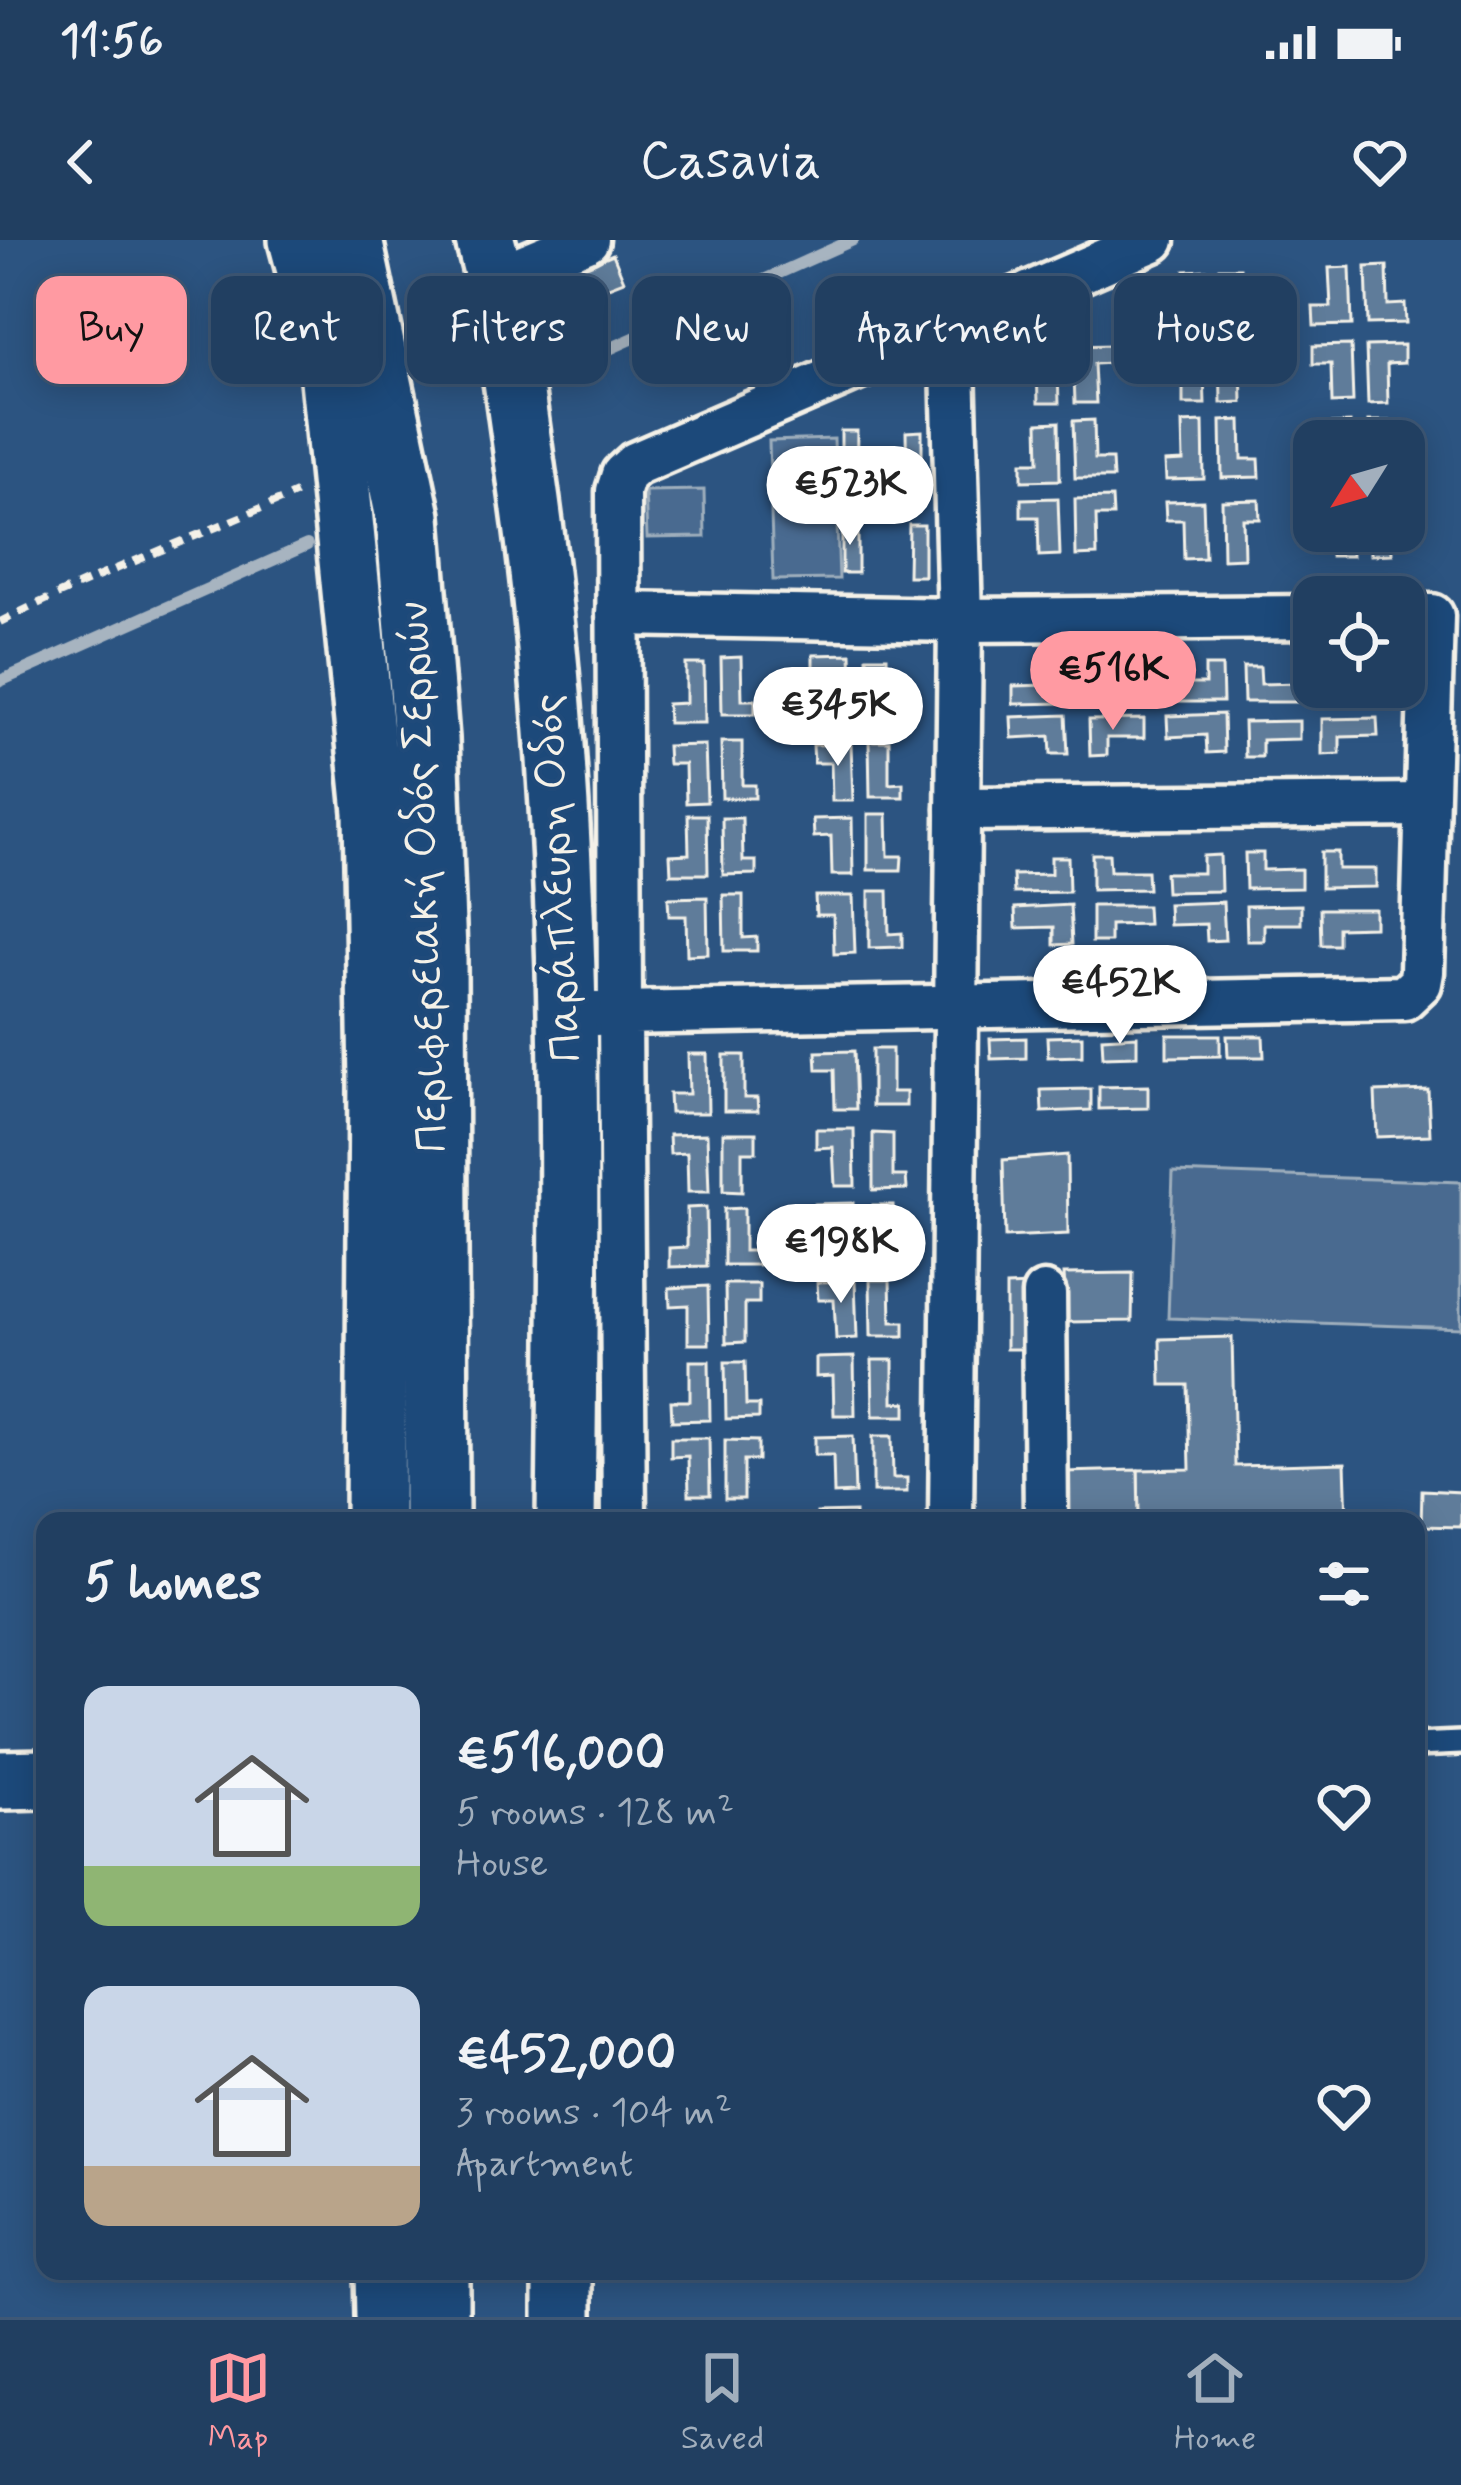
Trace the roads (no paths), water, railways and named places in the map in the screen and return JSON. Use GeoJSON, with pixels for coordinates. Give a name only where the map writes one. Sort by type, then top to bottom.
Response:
{"type":"FeatureCollection","features":[{"type":"Feature","properties":{"kind":"main road","name":"Περιφερειακή Οδός Σερρών"},"geometry":{"type":"LineString","coordinates":[[350,240],[408,517],[426,739],[434,953],[436,1512]]}},
{"type":"Feature","properties":{"kind":"main road"},"geometry":{"type":"LineString","coordinates":[[436,2280],[436,2317]]}},
{"type":"Feature","properties":{"kind":"street"},"geometry":{"type":"LineString","coordinates":[[298,240],[327,349],[373,812],[378,1080],[375,1512]]}},
{"type":"Feature","properties":{"kind":"street"},"geometry":{"type":"LineString","coordinates":[[490,259],[587,240]]}},
{"type":"Feature","properties":{"kind":"street"},"geometry":{"type":"LineString","coordinates":[[1071,276],[1153,240]]}},
{"type":"Feature","properties":{"kind":"street","name":"Παράπλευρη Οδός"},"geometry":{"type":"LineString","coordinates":[[490,259],[542,584],[560,831],[593,1014],[570,1162],[566,1512]]}},
{"type":"Feature","properties":{"kind":"street"},"geometry":{"type":"LineString","coordinates":[[623,1512],[593,1014],[618,614],[618,491],[628,468],[822,384]]}},
{"type":"Feature","properties":{"kind":"street"},"geometry":{"type":"LineString","coordinates":[[951,1512],[960,620],[954,384]]}},
{"type":"Feature","properties":{"kind":"street"},"geometry":{"type":"LineString","coordinates":[[618,614],[960,620],[1293,617]]}},
{"type":"Feature","properties":{"kind":"street"},"geometry":{"type":"LineString","coordinates":[[593,1014],[1404,998],[1420,982],[1422,971],[1432,616]]}},
{"type":"Feature","properties":{"kind":"street"},"geometry":{"type":"LineString","coordinates":[[958,809],[1426,805]]}},
{"type":"Feature","properties":{"kind":"street"},"geometry":{"type":"LineString","coordinates":[[1044,1294],[1046,1512]]}},
{"type":"Feature","properties":{"kind":"street"},"geometry":{"type":"LineString","coordinates":[[0,1780],[36,1779]]}},
{"type":"Feature","properties":{"kind":"street"},"geometry":{"type":"LineString","coordinates":[[385,2280],[385,2317]]}},
{"type":"Feature","properties":{"kind":"street"},"geometry":{"type":"LineString","coordinates":[[563,2280],[563,2317]]}},
{"type":"Feature","properties":{"kind":"lane"},"geometry":{"type":"LineString","coordinates":[[1425,1745],[1461,1743]]}},
{"type":"Feature","properties":{"kind":"waterway"},"geometry":{"type":"LineString","coordinates":[[608,350],[853,240]]}},
{"type":"Feature","properties":{"kind":"waterway"},"geometry":{"type":"LineString","coordinates":[[0,681],[307,545]]}}]}
